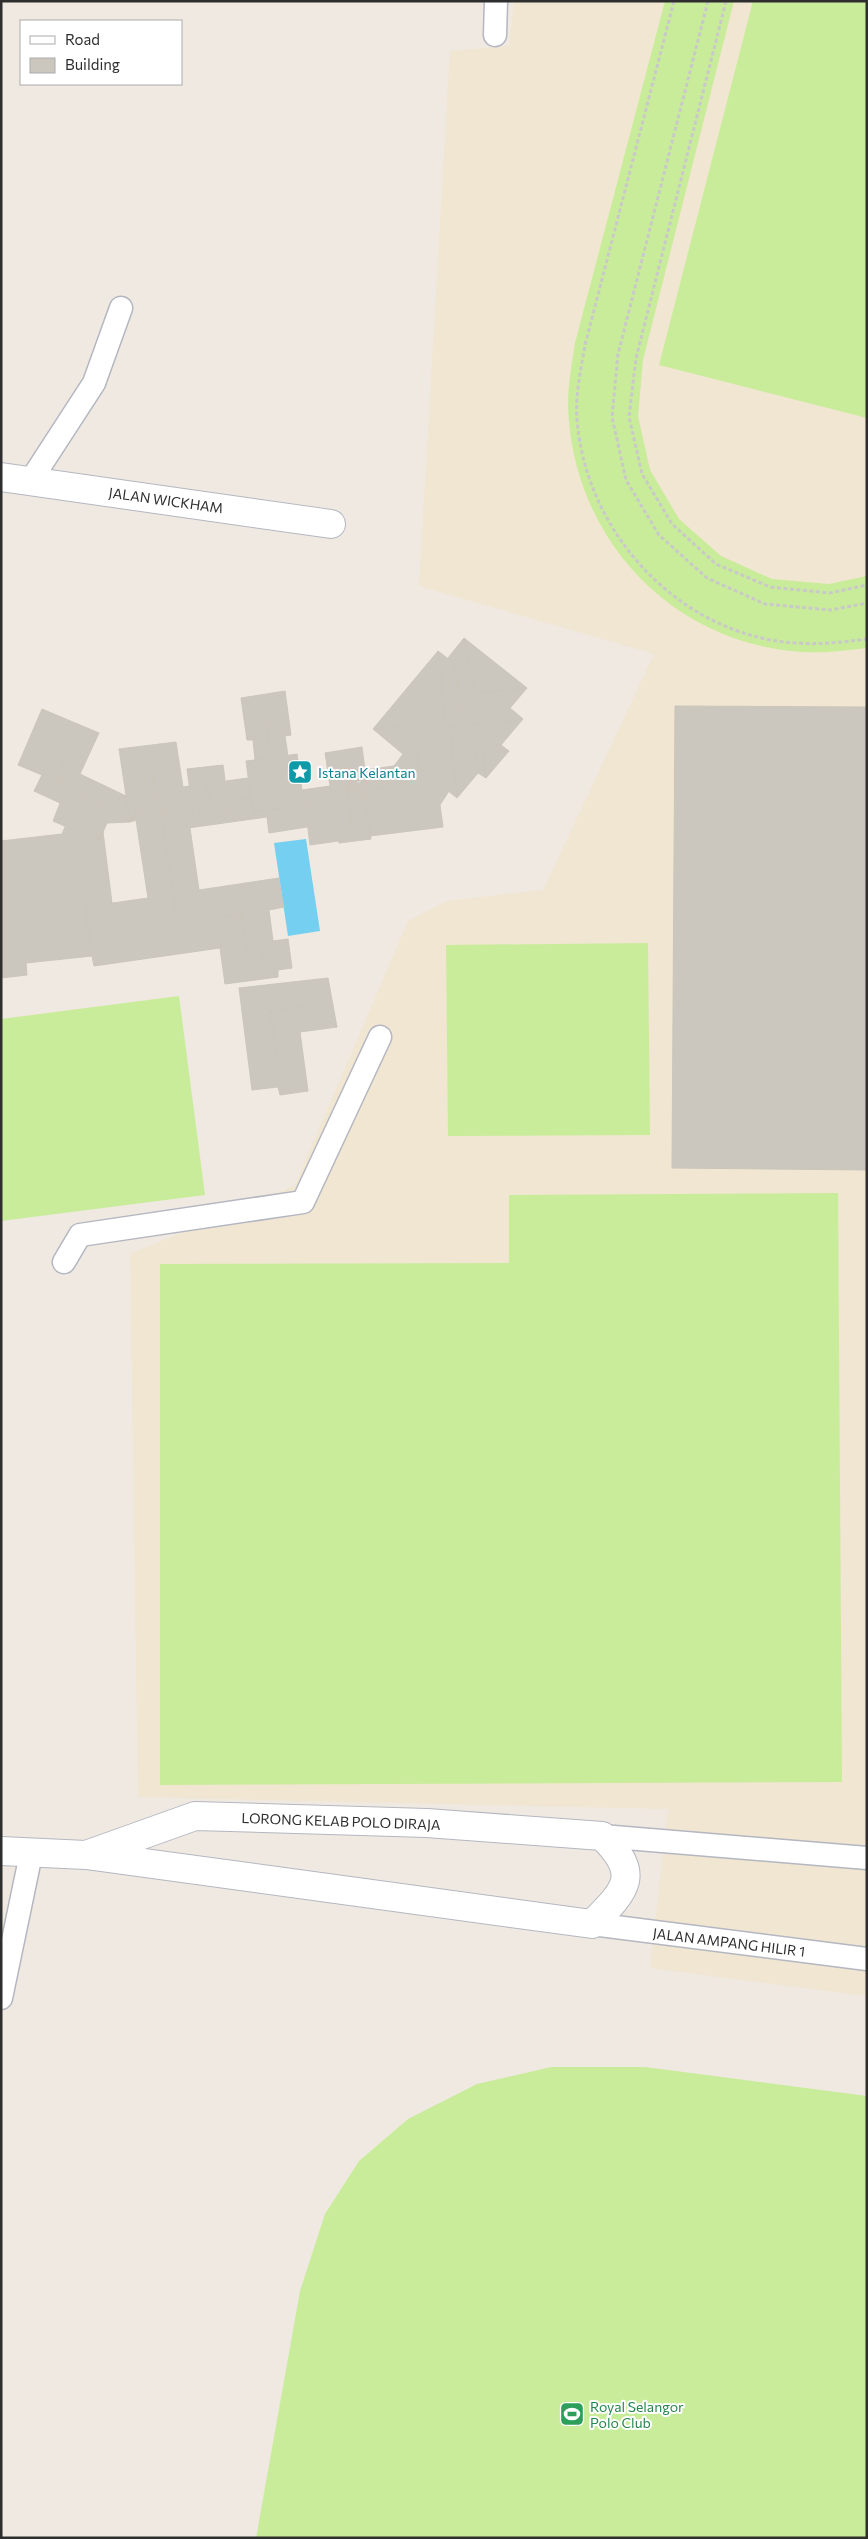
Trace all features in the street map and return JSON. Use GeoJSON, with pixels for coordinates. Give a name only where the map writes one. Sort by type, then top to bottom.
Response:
{"type":"FeatureCollection","features":[{"type":"Feature","properties":{"kind":"street","name":"JALAN WICKHAM"},"geometry":{"type":"LineString","coordinates":[[1,477],[331,524]]}},
{"type":"Feature","properties":{"kind":"street","name":"LORONG KELAB POLO DIRAJA"},"geometry":{"type":"LineString","coordinates":[[86,1856],[195,1816],[427,1823],[602,1836]]}},
{"type":"Feature","properties":{"kind":"street"},"geometry":{"type":"LineString","coordinates":[[592,1924],[620,1894],[626,1879],[625,1865],[617,1851],[602,1836]]}},
{"type":"Feature","properties":{"kind":"street","name":"LORONG KELAB POLO DIRAJA"},"geometry":{"type":"LineString","coordinates":[[1,1851],[86,1856],[592,1924]]}},
{"type":"Feature","properties":{"kind":"lane"},"geometry":{"type":"LineString","coordinates":[[495,35],[496,1]]}},
{"type":"Feature","properties":{"kind":"lane"},"geometry":{"type":"LineString","coordinates":[[31,480],[94,383],[121,308]]}},
{"type":"Feature","properties":{"kind":"lane"},"geometry":{"type":"LineString","coordinates":[[64,1262],[80,1235],[303,1202],[380,1037]]}},
{"type":"Feature","properties":{"kind":"lane"},"geometry":{"type":"LineString","coordinates":[[602,1836],[867,1858]]}},
{"type":"Feature","properties":{"kind":"lane"},"geometry":{"type":"LineString","coordinates":[[1,1998],[30,1854]]}},
{"type":"Feature","properties":{"kind":"lane","name":"JALAN AMPANG HILIR 1"},"geometry":{"type":"LineString","coordinates":[[592,1924],[867,1959]]}},
{"type":"Feature","properties":{"kind":"path"},"geometry":{"type":"LineString","coordinates":[[674,1],[585,345],[578,383],[577,419],[585,465],[593,492],[605,516],[632,557],[659,584],[688,607],[720,623],[756,636],[774,640],[793,643],[833,644],[867,639]]}},
{"type":"Feature","properties":{"kind":"path"},"geometry":{"type":"LineString","coordinates":[[708,1],[618,354],[612,417],[626,480],[659,535],[707,578],[766,604],[831,610],[867,603]]}},
{"type":"Feature","properties":{"kind":"path"},"geometry":{"type":"LineString","coordinates":[[726,1],[636,358],[630,417],[642,474],[672,524],[716,564],[770,587],[830,593],[867,585]]}},
{"type":"Feature","properties":{"kind":"shaded area"},"geometry":{"type":"Polygon","coordinates":[[[514,1],[867,1],[867,1996],[650,1968],[668,1809],[138,1797],[130,1254],[295,1185],[408,921],[447,901],[543,890],[654,654],[419,586],[450,51],[509,46],[514,1]]]}},
{"type":"Feature","properties":{"kind":"green space"},"geometry":{"type":"Polygon","coordinates":[[[665,1],[734,1],[643,360],[638,416],[650,470],[679,519],[721,556],[772,579],[829,584],[867,576],[867,648],[829,652],[801,652],[747,642],[707,627],[670,604],[639,577],[612,544],[591,507],[577,466],[568,412],[569,382],[575,343],[665,1]]]}},
{"type":"Feature","properties":{"kind":"green space"},"geometry":{"type":"Polygon","coordinates":[[[753,1],[867,1],[867,418],[659,365],[753,1]]]}},
{"type":"Feature","properties":{"kind":"green space"},"geometry":{"type":"Polygon","coordinates":[[[648,943],[650,1135],[448,1136],[446,945],[648,943]]]}},
{"type":"Feature","properties":{"kind":"green space"},"geometry":{"type":"Polygon","coordinates":[[[179,996],[205,1195],[1,1221],[1,1019],[179,996]]]}},
{"type":"Feature","properties":{"kind":"green space"},"geometry":{"type":"Polygon","coordinates":[[[838,1193],[842,1782],[160,1785],[160,1264],[509,1263],[509,1195],[838,1193]]]}},
{"type":"Feature","properties":{"kind":"green space","name":"Royal Selangor Polo Club"},"geometry":{"type":"Polygon","coordinates":[[[551,2067],[645,2067],[867,2096],[867,2538],[256,2538],[300,2291],[325,2214],[359,2161],[408,2119],[477,2084],[551,2067]]]}},
{"type":"Feature","properties":{"kind":"water"},"geometry":{"type":"Polygon","coordinates":[[[306,839],[320,931],[288,936],[274,843],[306,839]]]}},
{"type":"Feature","properties":{"kind":"building"},"geometry":{"type":"Polygon","coordinates":[[[464,638],[527,688],[475,693],[464,638]]]}},
{"type":"Feature","properties":{"kind":"building"},"geometry":{"type":"Polygon","coordinates":[[[464,638],[475,693],[460,713],[455,664],[448,658],[464,638]]]}},
{"type":"Feature","properties":{"kind":"building"},"geometry":{"type":"Polygon","coordinates":[[[438,651],[445,722],[373,729],[438,651]]]}},
{"type":"Feature","properties":{"kind":"building"},"geometry":{"type":"Polygon","coordinates":[[[438,651],[455,664],[460,713],[510,708],[523,719],[450,727],[445,722],[438,651]]]}},
{"type":"Feature","properties":{"kind":"building"},"geometry":{"type":"Polygon","coordinates":[[[527,688],[510,708],[460,713],[475,693],[527,688]]]}},
{"type":"Feature","properties":{"kind":"building"},"geometry":{"type":"Polygon","coordinates":[[[285,691],[266,716],[241,698],[285,691]]]}},
{"type":"Feature","properties":{"kind":"building"},"geometry":{"type":"Polygon","coordinates":[[[285,691],[291,735],[266,716],[285,691]]]}},
{"type":"Feature","properties":{"kind":"building"},"geometry":{"type":"Polygon","coordinates":[[[241,698],[266,716],[247,740],[241,698]]]}},
{"type":"Feature","properties":{"kind":"building"},"geometry":{"type":"Polygon","coordinates":[[[675,706],[867,707],[867,1170],[672,1168],[675,706]]]}},
{"type":"Feature","properties":{"kind":"building"},"geometry":{"type":"Polygon","coordinates":[[[42,709],[58,749],[18,765],[42,709]]]}},
{"type":"Feature","properties":{"kind":"building"},"geometry":{"type":"Polygon","coordinates":[[[42,709],[99,733],[58,749],[42,709]]]}},
{"type":"Feature","properties":{"kind":"building"},"geometry":{"type":"Polygon","coordinates":[[[266,716],[291,735],[285,736],[266,722],[253,740],[247,740],[266,716]]]}},
{"type":"Feature","properties":{"kind":"building"},"geometry":{"type":"Polygon","coordinates":[[[523,719],[501,745],[476,747],[478,773],[457,798],[450,727],[523,719]]]}},
{"type":"Feature","properties":{"kind":"building"},"geometry":{"type":"Polygon","coordinates":[[[266,722],[271,758],[255,760],[253,740],[266,722]]]}},
{"type":"Feature","properties":{"kind":"building"},"geometry":{"type":"Polygon","coordinates":[[[266,722],[285,736],[288,756],[271,758],[266,722]]]}},
{"type":"Feature","properties":{"kind":"building"},"geometry":{"type":"Polygon","coordinates":[[[445,722],[450,727],[457,798],[418,767],[418,754],[403,754],[373,729],[445,722]]]}},
{"type":"Feature","properties":{"kind":"building"},"geometry":{"type":"Polygon","coordinates":[[[99,733],[80,774],[58,783],[65,766],[58,749],[99,733]]]}},
{"type":"Feature","properties":{"kind":"building"},"geometry":{"type":"Polygon","coordinates":[[[176,742],[152,774],[119,749],[176,742]]]}},
{"type":"Feature","properties":{"kind":"building"},"geometry":{"type":"Polygon","coordinates":[[[176,742],[183,787],[164,810],[190,828],[199,890],[177,919],[158,791],[154,789],[152,774],[176,742]]]}},
{"type":"Feature","properties":{"kind":"building"},"geometry":{"type":"Polygon","coordinates":[[[501,745],[509,751],[483,753],[476,747],[501,745]]]}},
{"type":"Feature","properties":{"kind":"building"},"geometry":{"type":"Polygon","coordinates":[[[362,747],[346,768],[325,753],[362,747]]]}},
{"type":"Feature","properties":{"kind":"building"},"geometry":{"type":"Polygon","coordinates":[[[362,747],[365,770],[354,783],[369,794],[369,798],[348,783],[346,768],[362,747]]]}},
{"type":"Feature","properties":{"kind":"building"},"geometry":{"type":"Polygon","coordinates":[[[476,747],[483,753],[486,778],[478,773],[476,747]]]}},
{"type":"Feature","properties":{"kind":"building"},"geometry":{"type":"Polygon","coordinates":[[[58,749],[65,766],[42,775],[18,765],[58,749]]]}},
{"type":"Feature","properties":{"kind":"building"},"geometry":{"type":"Polygon","coordinates":[[[119,749],[152,774],[154,789],[130,822],[119,749]]]}},
{"type":"Feature","properties":{"kind":"building"},"geometry":{"type":"Polygon","coordinates":[[[509,751],[486,778],[483,753],[509,751]]]}},
{"type":"Feature","properties":{"kind":"building"},"geometry":{"type":"Polygon","coordinates":[[[325,753],[346,768],[352,825],[339,843],[325,753]]]}},
{"type":"Feature","properties":{"kind":"building"},"geometry":{"type":"Polygon","coordinates":[[[297,754],[302,790],[305,805],[275,783],[297,754]]]}},
{"type":"Feature","properties":{"kind":"building"},"geometry":{"type":"Polygon","coordinates":[[[297,754],[275,783],[246,761],[271,758],[297,754]]]}},
{"type":"Feature","properties":{"kind":"building"},"geometry":{"type":"Polygon","coordinates":[[[403,754],[418,754],[399,775],[394,766],[403,754]]]}},
{"type":"Feature","properties":{"kind":"building"},"geometry":{"type":"Polygon","coordinates":[[[418,754],[418,767],[405,784],[399,775],[418,754]]]}},
{"type":"Feature","properties":{"kind":"building"},"geometry":{"type":"Polygon","coordinates":[[[246,761],[275,783],[253,812],[251,798],[246,761]]]}},
{"type":"Feature","properties":{"kind":"building"},"geometry":{"type":"Polygon","coordinates":[[[223,765],[207,785],[187,769],[223,765]]]}},
{"type":"Feature","properties":{"kind":"building"},"geometry":{"type":"Polygon","coordinates":[[[223,765],[230,816],[210,800],[207,785],[223,765]]]}},
{"type":"Feature","properties":{"kind":"building"},"geometry":{"type":"Polygon","coordinates":[[[65,766],[58,783],[34,791],[42,775],[65,766]]]}},
{"type":"Feature","properties":{"kind":"building"},"geometry":{"type":"Polygon","coordinates":[[[394,766],[399,775],[362,780],[354,783],[365,770],[394,766]]]}},
{"type":"Feature","properties":{"kind":"building"},"geometry":{"type":"Polygon","coordinates":[[[418,767],[449,791],[440,805],[443,827],[370,836],[365,799],[369,798],[369,794],[373,794],[373,789],[405,784],[418,767]]]}},
{"type":"Feature","properties":{"kind":"building"},"geometry":{"type":"Polygon","coordinates":[[[187,769],[207,785],[210,800],[194,820],[187,769]]]}},
{"type":"Feature","properties":{"kind":"building"},"geometry":{"type":"Polygon","coordinates":[[[80,774],[126,796],[108,804],[96,799],[90,801],[87,795],[58,783],[80,774]]]}},
{"type":"Feature","properties":{"kind":"building"},"geometry":{"type":"Polygon","coordinates":[[[399,775],[405,784],[373,789],[362,780],[399,775]]]}},
{"type":"Feature","properties":{"kind":"building"},"geometry":{"type":"Polygon","coordinates":[[[248,778],[251,798],[228,801],[226,781],[248,778]]]}},
{"type":"Feature","properties":{"kind":"building"},"geometry":{"type":"Polygon","coordinates":[[[362,780],[373,789],[373,794],[360,783],[362,780]]]}},
{"type":"Feature","properties":{"kind":"building"},"geometry":{"type":"Polygon","coordinates":[[[58,783],[87,795],[60,803],[34,791],[58,783]]]}},
{"type":"Feature","properties":{"kind":"building"},"geometry":{"type":"Polygon","coordinates":[[[275,783],[305,805],[253,812],[275,783]]]}},
{"type":"Feature","properties":{"kind":"building"},"geometry":{"type":"Polygon","coordinates":[[[348,783],[369,798],[365,799],[346,786],[348,783]]]}},
{"type":"Feature","properties":{"kind":"building"},"geometry":{"type":"Polygon","coordinates":[[[354,783],[360,783],[373,794],[369,794],[354,783]]]}},
{"type":"Feature","properties":{"kind":"building"},"geometry":{"type":"Polygon","coordinates":[[[189,786],[192,807],[164,810],[183,787],[189,786]]]}},
{"type":"Feature","properties":{"kind":"building"},"geometry":{"type":"Polygon","coordinates":[[[330,786],[332,801],[305,805],[302,790],[330,786]]]}},
{"type":"Feature","properties":{"kind":"building"},"geometry":{"type":"Polygon","coordinates":[[[346,786],[365,799],[371,839],[352,825],[346,786]]]}},
{"type":"Feature","properties":{"kind":"building"},"geometry":{"type":"Polygon","coordinates":[[[154,789],[158,791],[136,820],[130,822],[154,789]]]}},
{"type":"Feature","properties":{"kind":"building"},"geometry":{"type":"Polygon","coordinates":[[[158,791],[177,919],[148,898],[136,820],[158,791]]]}},
{"type":"Feature","properties":{"kind":"building"},"geometry":{"type":"Polygon","coordinates":[[[87,795],[90,801],[86,809],[53,821],[60,803],[87,795]]]}},
{"type":"Feature","properties":{"kind":"building"},"geometry":{"type":"Polygon","coordinates":[[[126,796],[130,822],[108,804],[126,796]]]}},
{"type":"Feature","properties":{"kind":"building"},"geometry":{"type":"Polygon","coordinates":[[[251,798],[253,812],[305,805],[307,827],[269,833],[267,817],[188,828],[164,810],[192,807],[194,820],[230,816],[228,801],[251,798]]]}},
{"type":"Feature","properties":{"kind":"building"},"geometry":{"type":"Polygon","coordinates":[[[96,799],[107,823],[99,841],[86,809],[90,801],[96,799]]]}},
{"type":"Feature","properties":{"kind":"building"},"geometry":{"type":"Polygon","coordinates":[[[96,799],[108,804],[130,822],[107,823],[96,799]]]}},
{"type":"Feature","properties":{"kind":"building"},"geometry":{"type":"Polygon","coordinates":[[[210,800],[230,816],[194,820],[210,800]]]}},
{"type":"Feature","properties":{"kind":"building"},"geometry":{"type":"Polygon","coordinates":[[[332,801],[338,841],[310,845],[305,805],[332,801]]]}},
{"type":"Feature","properties":{"kind":"building"},"geometry":{"type":"Polygon","coordinates":[[[86,809],[99,841],[53,821],[86,809]]]}},
{"type":"Feature","properties":{"kind":"building"},"geometry":{"type":"Polygon","coordinates":[[[352,825],[371,839],[339,843],[352,825]]]}},
{"type":"Feature","properties":{"kind":"building"},"geometry":{"type":"Polygon","coordinates":[[[65,827],[99,841],[103,832],[112,903],[85,907],[92,956],[26,963],[27,975],[1,978],[1,841],[62,834],[65,827]]]}},
{"type":"Feature","properties":{"kind":"building"},"geometry":{"type":"Polygon","coordinates":[[[279,878],[266,895],[255,897],[241,914],[119,932],[85,907],[148,898],[177,919],[199,890],[279,878]]]}},
{"type":"Feature","properties":{"kind":"building"},"geometry":{"type":"Polygon","coordinates":[[[279,878],[281,893],[284,907],[266,895],[279,878]]]}},
{"type":"Feature","properties":{"kind":"building"},"geometry":{"type":"Polygon","coordinates":[[[266,895],[284,907],[269,910],[255,897],[266,895]]]}},
{"type":"Feature","properties":{"kind":"building"},"geometry":{"type":"Polygon","coordinates":[[[255,897],[269,910],[273,941],[261,958],[278,970],[278,977],[248,954],[241,914],[255,897]]]}},
{"type":"Feature","properties":{"kind":"building"},"geometry":{"type":"Polygon","coordinates":[[[85,907],[119,932],[94,966],[92,956],[85,907]]]}},
{"type":"Feature","properties":{"kind":"building"},"geometry":{"type":"Polygon","coordinates":[[[241,914],[220,948],[94,966],[119,932],[241,914]]]}},
{"type":"Feature","properties":{"kind":"building"},"geometry":{"type":"Polygon","coordinates":[[[241,914],[248,954],[225,984],[220,948],[241,914]]]}},
{"type":"Feature","properties":{"kind":"building"},"geometry":{"type":"Polygon","coordinates":[[[288,939],[292,968],[276,956],[288,939]]]}},
{"type":"Feature","properties":{"kind":"building"},"geometry":{"type":"Polygon","coordinates":[[[288,939],[276,956],[261,958],[273,941],[288,939]]]}},
{"type":"Feature","properties":{"kind":"building"},"geometry":{"type":"Polygon","coordinates":[[[248,954],[278,977],[225,984],[248,954]]]}},
{"type":"Feature","properties":{"kind":"building"},"geometry":{"type":"Polygon","coordinates":[[[276,956],[292,968],[278,970],[261,958],[276,956]]]}},
{"type":"Feature","properties":{"kind":"building"},"geometry":{"type":"Polygon","coordinates":[[[328,978],[307,1006],[270,1011],[239,988],[328,978]]]}},
{"type":"Feature","properties":{"kind":"building"},"geometry":{"type":"Polygon","coordinates":[[[328,978],[337,1027],[307,1006],[328,978]]]}},
{"type":"Feature","properties":{"kind":"building"},"geometry":{"type":"Polygon","coordinates":[[[239,988],[270,1011],[277,1060],[252,1090],[239,988]]]}},
{"type":"Feature","properties":{"kind":"building"},"geometry":{"type":"Polygon","coordinates":[[[307,1006],[337,1027],[300,1032],[270,1011],[307,1006]]]}},
{"type":"Feature","properties":{"kind":"building"},"geometry":{"type":"Polygon","coordinates":[[[270,1011],[300,1032],[308,1091],[292,1079],[291,1071],[277,1060],[270,1011]]]}},
{"type":"Feature","properties":{"kind":"building"},"geometry":{"type":"Polygon","coordinates":[[[277,1060],[291,1071],[278,1087],[252,1090],[277,1060]]]}},
{"type":"Feature","properties":{"kind":"building"},"geometry":{"type":"Polygon","coordinates":[[[291,1071],[292,1079],[280,1095],[278,1087],[291,1071]]]}},
{"type":"Feature","properties":{"kind":"building"},"geometry":{"type":"Polygon","coordinates":[[[292,1079],[308,1091],[280,1095],[292,1079]]]}},
{"type":"Feature","properties":{"kind":"place","name":"Istana Kelantan"},"geometry":{"type":"Point","coordinates":[300,772]}},
{"type":"Feature","properties":{"kind":"place","name":"Royal Selangor Polo Club"},"geometry":{"type":"Point","coordinates":[572,2414]}}]}
